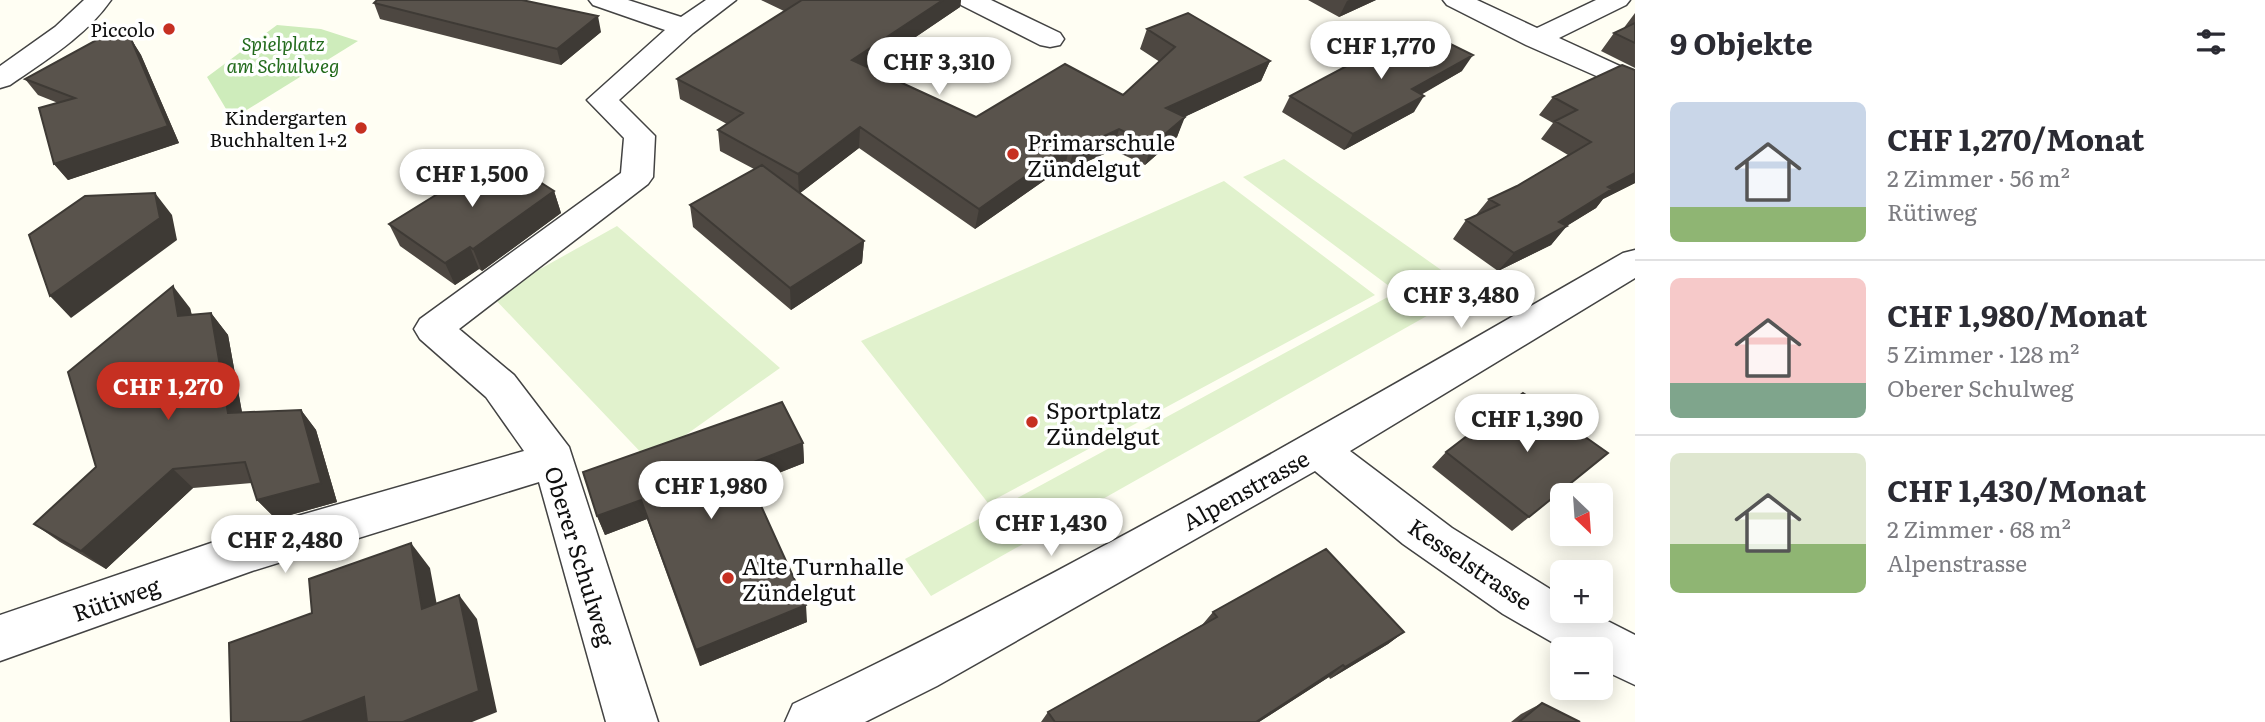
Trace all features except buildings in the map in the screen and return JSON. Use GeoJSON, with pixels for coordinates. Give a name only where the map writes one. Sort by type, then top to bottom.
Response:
{"type":"FeatureCollection","features":[{"type":"Feature","properties":{"kind":"street"},"geometry":{"type":"LineString","coordinates":[[0,79],[62,37],[81,21],[98,0]]}},
{"type":"Feature","properties":{"kind":"street"},"geometry":{"type":"LineString","coordinates":[[602,0],[684,27],[723,0]]}},
{"type":"Feature","properties":{"kind":"street"},"geometry":{"type":"LineString","coordinates":[[970,0],[1050,39]]}},
{"type":"Feature","properties":{"kind":"street"},"geometry":{"type":"LineString","coordinates":[[1456,0],[1635,84]]}},
{"type":"Feature","properties":{"kind":"street"},"geometry":{"type":"LineString","coordinates":[[1536,39],[1617,0]]}},
{"type":"Feature","properties":{"kind":"street","name":"Oberer Schulweg"},"geometry":{"type":"LineString","coordinates":[[632,722],[554,460],[500,386],[433,329],[637,177],[640,136],[602,100],[684,27]]}},
{"type":"Feature","properties":{"kind":"street","name":"Alpenstrasse"},"geometry":{"type":"LineString","coordinates":[[811,722],[920,670],[1318,449],[1635,262]]}},
{"type":"Feature","properties":{"kind":"street","name":"Kesselstrasse"},"geometry":{"type":"LineString","coordinates":[[1318,449],[1374,496],[1455,556],[1553,618],[1635,661]]}},
{"type":"Feature","properties":{"kind":"street","name":"Rütiweg"},"geometry":{"type":"LineString","coordinates":[[0,638],[252,551],[554,460]]}},
{"type":"Feature","properties":{"kind":"green space","name":"Spielplatz am Schulweg"},"geometry":{"type":"Polygon","coordinates":[[[277,25],[321,29],[358,41],[232,119],[207,77],[277,25]]]}},
{"type":"Feature","properties":{"kind":"green space"},"geometry":{"type":"Polygon","coordinates":[[[1284,159],[1471,291],[931,596],[905,559],[1397,292],[1243,177],[1284,159]]]}},
{"type":"Feature","properties":{"kind":"green space","name":"Sportplatz Zündelgut"},"geometry":{"type":"Polygon","coordinates":[[[1224,181],[1375,295],[988,503],[861,341],[1224,181]]]}},
{"type":"Feature","properties":{"kind":"green space"},"geometry":{"type":"Polygon","coordinates":[[[617,226],[780,368],[649,461],[492,296],[617,226]]]}},
{"type":"Feature","properties":{"kind":"place","name":"Piccolo"},"geometry":{"type":"Point","coordinates":[169,29]}},
{"type":"Feature","properties":{"kind":"place","name":"Kindergarten Buchhalten 1+2"},"geometry":{"type":"Point","coordinates":[361,128]}},
{"type":"Feature","properties":{"kind":"place","name":"Primarschule Zündelgut"},"geometry":{"type":"Point","coordinates":[1013,154]}},
{"type":"Feature","properties":{"kind":"place","name":"Sportplatz Zündelgut"},"geometry":{"type":"Point","coordinates":[1032,422]}},
{"type":"Feature","properties":{"kind":"place","name":"Alte Turnhalle Zündelgut"},"geometry":{"type":"Point","coordinates":[728,578]}}]}
